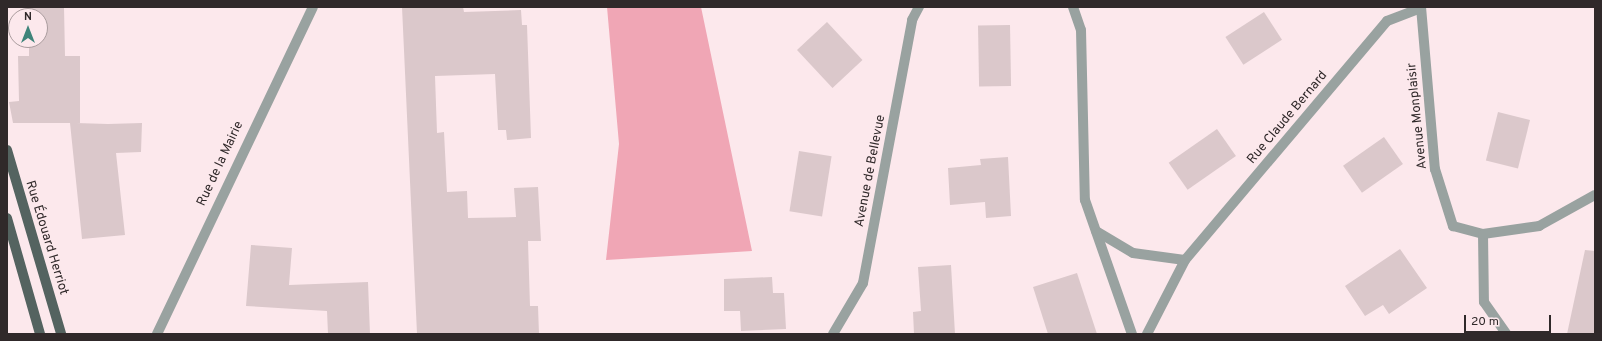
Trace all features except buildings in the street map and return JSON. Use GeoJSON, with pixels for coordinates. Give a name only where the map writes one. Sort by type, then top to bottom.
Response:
{"type":"FeatureCollection","features":[{"type":"Feature","properties":{"kind":"main road","name":"Rue Édouard Herriot"},"geometry":{"type":"LineString","coordinates":[[7,150],[61,334]]}},
{"type":"Feature","properties":{"kind":"main road"},"geometry":{"type":"LineString","coordinates":[[7,218],[40,334]]}},
{"type":"Feature","properties":{"kind":"street","name":"Rue de la Mairie"},"geometry":{"type":"LineString","coordinates":[[157,334],[313,7]]}},
{"type":"Feature","properties":{"kind":"street","name":"Avenue de Bellevue"},"geometry":{"type":"LineString","coordinates":[[834,334],[863,283],[912,20],[919,7]]}},
{"type":"Feature","properties":{"kind":"street"},"geometry":{"type":"LineString","coordinates":[[1073,7],[1081,30],[1085,200],[1132,334]]}},
{"type":"Feature","properties":{"kind":"street","name":"Avenue Monplaisir"},"geometry":{"type":"LineString","coordinates":[[1421,7],[1435,169],[1453,226],[1483,234]]}},
{"type":"Feature","properties":{"kind":"street","name":"Rue Claude Bernard"},"geometry":{"type":"LineString","coordinates":[[1147,334],[1185,260],[1387,21],[1421,7]]}},
{"type":"Feature","properties":{"kind":"street"},"geometry":{"type":"LineString","coordinates":[[1506,334],[1484,302],[1483,234],[1539,226],[1595,195]]}},
{"type":"Feature","properties":{"kind":"street"},"geometry":{"type":"LineString","coordinates":[[1096,231],[1133,253],[1185,260]]}},
{"type":"Feature","properties":{"kind":"shaded area"},"geometry":{"type":"Polygon","coordinates":[[[607,7],[701,7],[752,251],[606,260],[619,144],[607,7]]]}}]}
